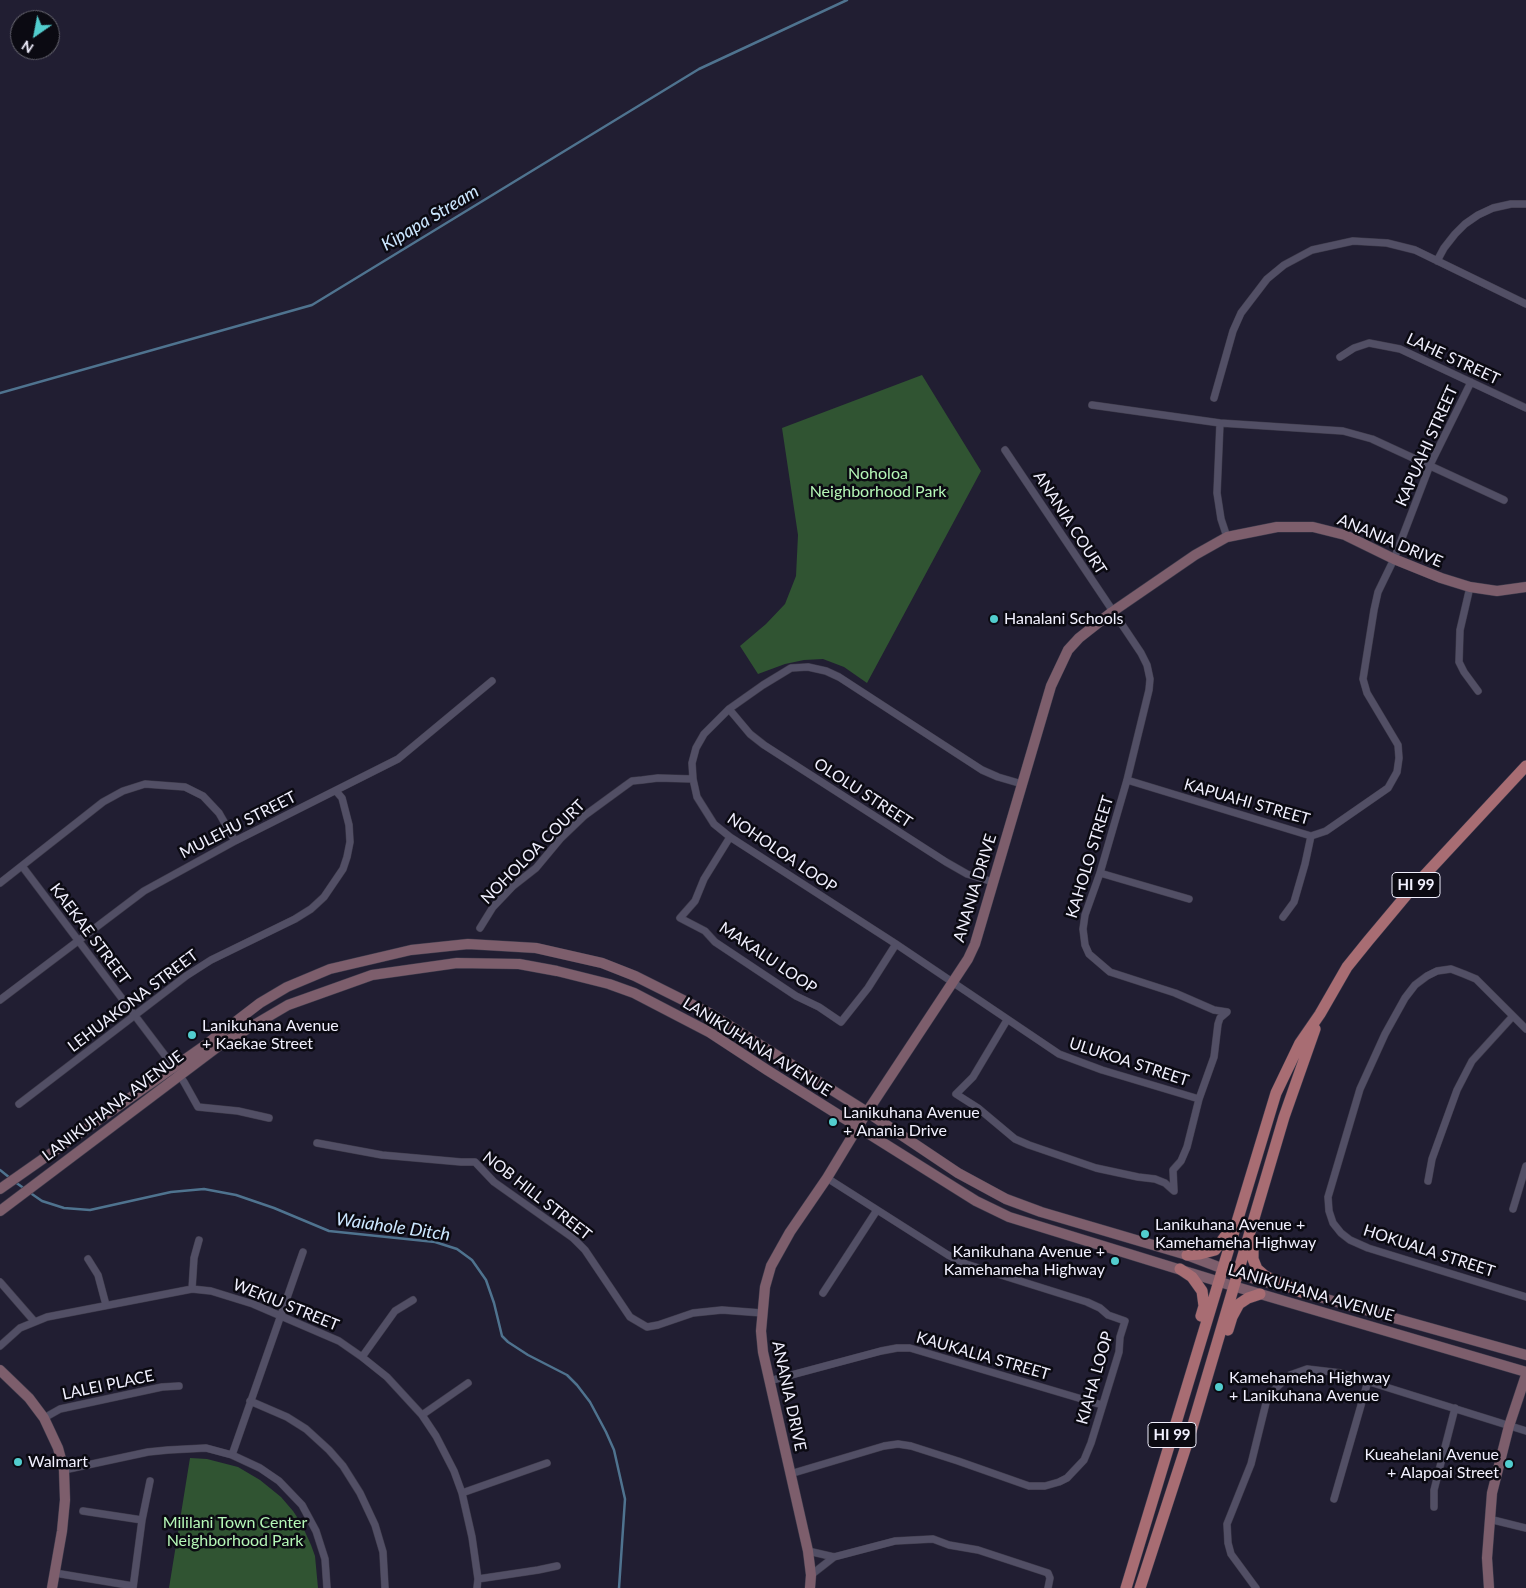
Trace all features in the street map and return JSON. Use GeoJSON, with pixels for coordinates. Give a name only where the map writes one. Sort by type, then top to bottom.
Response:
{"type":"FeatureCollection","features":[{"type":"Feature","properties":{"kind":"main road","name":"ANANIA DRIVE"},"geometry":{"type":"LineString","coordinates":[[810,1588],[811,1575],[808,1551],[763,1352],[761,1331],[765,1287],[772,1266],[790,1232],[827,1178],[867,1112],[953,982],[975,944],[1051,686],[1068,650],[1079,638],[1112,612],[1188,560],[1227,537],[1277,527],[1313,527],[1345,535],[1394,559],[1441,578],[1470,587],[1497,591],[1526,587]]}},
{"type":"Feature","properties":{"kind":"main road","name":"HI 99"},"geometry":{"type":"LineString","coordinates":[[1126,1588],[1276,1092],[1300,1044],[1347,967],[1409,892],[1526,766]]}},
{"type":"Feature","properties":{"kind":"main road","name":"LANIKUHANA AVENUE"},"geometry":{"type":"LineString","coordinates":[[0,1211],[40,1181],[204,1046],[267,999],[287,987],[330,969],[411,950],[468,944],[536,948],[602,963],[635,976],[711,1014],[867,1112],[958,1173],[1006,1199],[1040,1212],[1187,1255],[1223,1267],[1237,1274],[1526,1355]]}},
{"type":"Feature","properties":{"kind":"main road","name":"LANIKUHANA AVENUE"},"geometry":{"type":"LineString","coordinates":[[0,1189],[176,1070],[288,1005],[372,975],[457,963],[519,964],[557,970],[634,993],[709,1032],[858,1128],[994,1211],[1233,1286],[1526,1373]]}},
{"type":"Feature","properties":{"kind":"main road","name":"HI 99"},"geometry":{"type":"LineString","coordinates":[[1140,1588],[1192,1428],[1284,1117],[1320,1014]]}},
{"type":"Feature","properties":{"kind":"main road"},"geometry":{"type":"LineString","coordinates":[[1187,1255],[1215,1250],[1238,1217]]}},
{"type":"Feature","properties":{"kind":"main road"},"geometry":{"type":"LineString","coordinates":[[1253,1227],[1252,1252],[1257,1269],[1265,1276],[1301,1292]]}},
{"type":"Feature","properties":{"kind":"main road"},"geometry":{"type":"LineString","coordinates":[[1165,1456],[1185,1366],[1204,1306],[1204,1298],[1198,1284],[1192,1277],[1180,1269]]}},
{"type":"Feature","properties":{"kind":"main road"},"geometry":{"type":"LineString","coordinates":[[1192,1428],[1236,1308],[1245,1300],[1260,1294]]}},
{"type":"Feature","properties":{"kind":"main road"},"geometry":{"type":"LineString","coordinates":[[0,1370],[29,1398],[44,1418],[58,1448],[64,1470],[65,1500],[63,1524],[52,1588]]}},
{"type":"Feature","properties":{"kind":"main road"},"geometry":{"type":"LineString","coordinates":[[1489,1588],[1487,1558],[1489,1519],[1495,1477],[1526,1373]]}},
{"type":"Feature","properties":{"kind":"street"},"geometry":{"type":"LineString","coordinates":[[1437,261],[1455,234],[1464,224],[1478,215],[1493,208],[1511,204],[1526,204]]}},
{"type":"Feature","properties":{"kind":"street"},"geometry":{"type":"LineString","coordinates":[[1214,398],[1233,331],[1241,314],[1267,279],[1284,265],[1312,250],[1353,241],[1387,243],[1414,250],[1526,304]]}},
{"type":"Feature","properties":{"kind":"street","name":"LAHE STREET"},"geometry":{"type":"LineString","coordinates":[[1340,357],[1354,348],[1369,343],[1400,349],[1526,408]]}},
{"type":"Feature","properties":{"kind":"street","name":"KAPUAHI STREET"},"geometry":{"type":"LineString","coordinates":[[1127,780],[1311,836],[1326,831],[1388,788],[1397,772],[1398,745],[1367,693],[1363,679],[1378,592],[1394,559],[1430,465],[1471,382]]}},
{"type":"Feature","properties":{"kind":"street"},"geometry":{"type":"LineString","coordinates":[[1092,405],[1220,423],[1343,431],[1372,438],[1504,500]]}},
{"type":"Feature","properties":{"kind":"street"},"geometry":{"type":"LineString","coordinates":[[1220,423],[1217,493],[1221,519],[1227,537]]}},
{"type":"Feature","properties":{"kind":"street","name":"ANANIA COURT"},"geometry":{"type":"LineString","coordinates":[[1005,450],[1112,612]]}},
{"type":"Feature","properties":{"kind":"street"},"geometry":{"type":"LineString","coordinates":[[1470,587],[1460,630],[1458,645],[1459,662],[1478,691]]}},
{"type":"Feature","properties":{"kind":"street","name":"KAHOLO STREET"},"geometry":{"type":"LineString","coordinates":[[1007,1020],[973,1077],[956,1094],[978,1108],[1015,1139],[1028,1145],[1096,1168],[1154,1179],[1165,1183],[1174,1191],[1173,1170],[1181,1161],[1186,1147],[1199,1099],[1214,1056],[1218,1024],[1220,1018],[1227,1012],[1214,1010],[1176,993],[1110,972],[1097,963],[1089,954],[1085,945],[1083,929],[1089,900],[1100,873],[1127,780],[1150,679],[1147,665],[1141,653],[1112,612]]}},
{"type":"Feature","properties":{"kind":"street","name":"NOHOLOA LOOP"},"geometry":{"type":"LineString","coordinates":[[953,982],[730,837],[714,824],[697,796],[692,763],[696,748],[708,728],[729,709],[791,668],[808,667],[826,671],[865,693],[982,770],[1022,784]]}},
{"type":"Feature","properties":{"kind":"street","name":"MULEHU STREET"},"geometry":{"type":"LineString","coordinates":[[0,1000],[144,891],[235,841],[398,759],[492,681]]}},
{"type":"Feature","properties":{"kind":"street","name":"OLOLU STREET"},"geometry":{"type":"LineString","coordinates":[[729,709],[750,734],[764,745],[946,862],[967,874],[994,882]]}},
{"type":"Feature","properties":{"kind":"street","name":"NOHOLOA COURT"},"geometry":{"type":"LineString","coordinates":[[480,928],[493,907],[513,886],[536,868],[561,838],[584,816],[632,781],[658,778],[693,779]]}},
{"type":"Feature","properties":{"kind":"street"},"geometry":{"type":"LineString","coordinates":[[0,883],[103,802],[123,791],[145,784],[177,785],[203,796],[219,813],[235,841]]}},
{"type":"Feature","properties":{"kind":"street","name":"LEHUAKONA STREET"},"geometry":{"type":"LineString","coordinates":[[19,1104],[186,976],[211,960],[295,919],[311,909],[324,897],[343,869],[350,842],[349,825],[342,798],[336,790]]}},
{"type":"Feature","properties":{"kind":"street"},"geometry":{"type":"LineString","coordinates":[[1283,917],[1294,902],[1311,836]]}},
{"type":"Feature","properties":{"kind":"street","name":"MAKALU LOOP"},"geometry":{"type":"LineString","coordinates":[[730,837],[704,879],[695,901],[680,918],[705,931],[716,942],[796,996],[820,1007],[841,1022],[868,988],[896,944]]}},
{"type":"Feature","properties":{"kind":"street","name":"KAEKAE STREET"},"geometry":{"type":"LineString","coordinates":[[22,866],[176,1070],[198,1107],[238,1111],[269,1118]]}},
{"type":"Feature","properties":{"kind":"street"},"geometry":{"type":"LineString","coordinates":[[1100,873],[1189,899]]}},
{"type":"Feature","properties":{"kind":"street","name":"HOKUALA STREET"},"geometry":{"type":"LineString","coordinates":[[1526,1029],[1476,979],[1451,970],[1427,976],[1415,985],[1405,998],[1385,1034],[1360,1089],[1328,1197],[1329,1211],[1333,1223],[1341,1233],[1359,1244],[1526,1298]]}},
{"type":"Feature","properties":{"kind":"street","name":"ULUKOA STREET"},"geometry":{"type":"LineString","coordinates":[[953,982],[1059,1054],[1199,1099]]}},
{"type":"Feature","properties":{"kind":"street"},"geometry":{"type":"LineString","coordinates":[[1428,1181],[1432,1159],[1457,1090],[1472,1062],[1513,1016]]}},
{"type":"Feature","properties":{"kind":"street","name":"NOB HILL STREET"},"geometry":{"type":"LineString","coordinates":[[317,1142],[382,1154],[475,1162],[494,1182],[573,1238],[585,1250],[630,1317],[647,1327],[693,1313],[722,1310],[762,1313]]}},
{"type":"Feature","properties":{"kind":"street"},"geometry":{"type":"LineString","coordinates":[[1513,1209],[1526,1166]]}},
{"type":"Feature","properties":{"kind":"street","name":"KIAHA LOOP"},"geometry":{"type":"LineString","coordinates":[[790,1474],[884,1446],[898,1444],[958,1461],[1029,1486],[1045,1486],[1067,1478],[1084,1460],[1091,1444],[1119,1352],[1120,1337],[1125,1321],[1108,1315],[1100,1308],[1087,1302],[966,1264],[948,1255],[827,1178]]}},
{"type":"Feature","properties":{"kind":"street"},"geometry":{"type":"LineString","coordinates":[[823,1293],[877,1210]]}},
{"type":"Feature","properties":{"kind":"street"},"geometry":{"type":"LineString","coordinates":[[192,1289],[194,1258],[199,1240]]}},
{"type":"Feature","properties":{"kind":"street"},"geometry":{"type":"LineString","coordinates":[[232,1455],[303,1252]]}},
{"type":"Feature","properties":{"kind":"street"},"geometry":{"type":"LineString","coordinates":[[88,1259],[98,1275],[106,1305]]}},
{"type":"Feature","properties":{"kind":"street"},"geometry":{"type":"LineString","coordinates":[[0,1282],[34,1321]]}},
{"type":"Feature","properties":{"kind":"street","name":"WEKIU STREET"},"geometry":{"type":"LineString","coordinates":[[0,1346],[20,1328],[47,1317],[192,1289],[211,1291],[253,1304],[339,1341],[387,1378],[422,1415],[436,1436],[454,1471],[462,1493],[472,1537],[478,1579],[477,1588]]}},
{"type":"Feature","properties":{"kind":"street"},"geometry":{"type":"LineString","coordinates":[[362,1357],[395,1311],[413,1300]]}},
{"type":"Feature","properties":{"kind":"street","name":"KAUKALIA STREET"},"geometry":{"type":"LineString","coordinates":[[769,1380],[881,1351],[910,1348],[1102,1405]]}},
{"type":"Feature","properties":{"kind":"street"},"geometry":{"type":"LineString","coordinates":[[1256,1588],[1231,1554],[1228,1543],[1228,1524],[1251,1464],[1267,1399],[1276,1387],[1290,1375],[1307,1370],[1341,1373],[1526,1431]]}},
{"type":"Feature","properties":{"kind":"street"},"geometry":{"type":"LineString","coordinates":[[1334,1498],[1368,1381]]}},
{"type":"Feature","properties":{"kind":"street"},"geometry":{"type":"LineString","coordinates":[[422,1415],[468,1383]]}},
{"type":"Feature","properties":{"kind":"street","name":"LALEI PLACE"},"geometry":{"type":"LineString","coordinates":[[44,1418],[60,1409],[162,1387],[179,1386]]}},
{"type":"Feature","properties":{"kind":"street"},"geometry":{"type":"LineString","coordinates":[[250,1402],[287,1416],[306,1429],[343,1466],[360,1493],[376,1525],[383,1552],[385,1588]]}},
{"type":"Feature","properties":{"kind":"street"},"geometry":{"type":"LineString","coordinates":[[1434,1507],[1434,1490],[1455,1408]]}},
{"type":"Feature","properties":{"kind":"street"},"geometry":{"type":"LineString","coordinates":[[64,1470],[148,1452],[168,1450],[206,1448],[232,1455],[260,1468],[279,1481],[302,1505],[316,1531],[325,1559],[327,1588]]}},
{"type":"Feature","properties":{"kind":"street"},"geometry":{"type":"LineString","coordinates":[[462,1493],[547,1463]]}},
{"type":"Feature","properties":{"kind":"street"},"geometry":{"type":"LineString","coordinates":[[55,1573],[133,1587],[142,1520],[150,1481]]}},
{"type":"Feature","properties":{"kind":"street"},"geometry":{"type":"LineString","coordinates":[[83,1511],[142,1520]]}},
{"type":"Feature","properties":{"kind":"street"},"geometry":{"type":"LineString","coordinates":[[1489,1519],[1526,1528]]}},
{"type":"Feature","properties":{"kind":"street"},"geometry":{"type":"LineString","coordinates":[[811,1575],[834,1557],[895,1541],[934,1539],[948,1545],[978,1550],[1048,1573],[1050,1578],[1048,1588]]}},
{"type":"Feature","properties":{"kind":"street"},"geometry":{"type":"LineString","coordinates":[[808,1551],[834,1557]]}},
{"type":"Feature","properties":{"kind":"street"},"geometry":{"type":"LineString","coordinates":[[478,1579],[557,1566]]}},
{"type":"Feature","properties":{"kind":"green space","name":"Noholoa Neighborhood Park"},"geometry":{"type":"Polygon","coordinates":[[[922,375],[981,471],[867,683],[844,667],[823,659],[785,664],[758,674],[740,646],[766,624],[785,604],[796,576],[798,535],[782,428],[922,375]]]}},
{"type":"Feature","properties":{"kind":"green space","name":"Mililani Town Center Neighborhood Park"},"geometry":{"type":"Polygon","coordinates":[[[190,1458],[207,1459],[238,1467],[260,1480],[281,1497],[301,1523],[311,1545],[315,1556],[318,1588],[169,1588],[190,1458]]]}},
{"type":"Feature","properties":{"kind":"waterway","name":"Kipapa Stream"},"geometry":{"type":"LineString","coordinates":[[0,393],[312,305],[699,69],[847,0]]}},
{"type":"Feature","properties":{"kind":"waterway","name":"Waiahole Ditch"},"geometry":{"type":"LineString","coordinates":[[0,1170],[10,1178]]}},
{"type":"Feature","properties":{"kind":"waterway","name":"Waiahole Ditch"},"geometry":{"type":"LineString","coordinates":[[15,1182],[25,1189]]}},
{"type":"Feature","properties":{"kind":"waterway","name":"Waiahole Ditch"},"geometry":{"type":"LineString","coordinates":[[29,1192],[42,1201],[64,1208],[90,1210],[171,1192],[204,1189],[236,1195],[274,1208],[329,1231],[435,1242],[457,1249],[472,1260],[486,1280],[502,1336],[528,1355],[567,1375],[590,1402],[606,1432],[614,1450],[625,1499],[619,1588]]}},
{"type":"Feature","properties":{"kind":"place","name":"Hanalani Schools"},"geometry":{"type":"Point","coordinates":[994,619]}},
{"type":"Feature","properties":{"kind":"place","name":"Lanikuhana Avenue + Kaekae Street"},"geometry":{"type":"Point","coordinates":[192,1035]}},
{"type":"Feature","properties":{"kind":"place","name":"Lanikuhana Avenue + Anania Drive"},"geometry":{"type":"Point","coordinates":[833,1122]}},
{"type":"Feature","properties":{"kind":"place","name":"Lanikuhana Avenue + Kamehameha Highway"},"geometry":{"type":"Point","coordinates":[1145,1234]}},
{"type":"Feature","properties":{"kind":"place","name":"Kanikuhana Avenue + Kamehameha Highway"},"geometry":{"type":"Point","coordinates":[1115,1261]}},
{"type":"Feature","properties":{"kind":"place","name":"Kamehameha Highway + Lanikuhana Avenue"},"geometry":{"type":"Point","coordinates":[1219,1387]}},
{"type":"Feature","properties":{"kind":"place","name":"Walmart"},"geometry":{"type":"Point","coordinates":[18,1462]}},
{"type":"Feature","properties":{"kind":"place","name":"Kueahelani Avenue + Alapoai Street"},"geometry":{"type":"Point","coordinates":[1509,1464]}}]}
